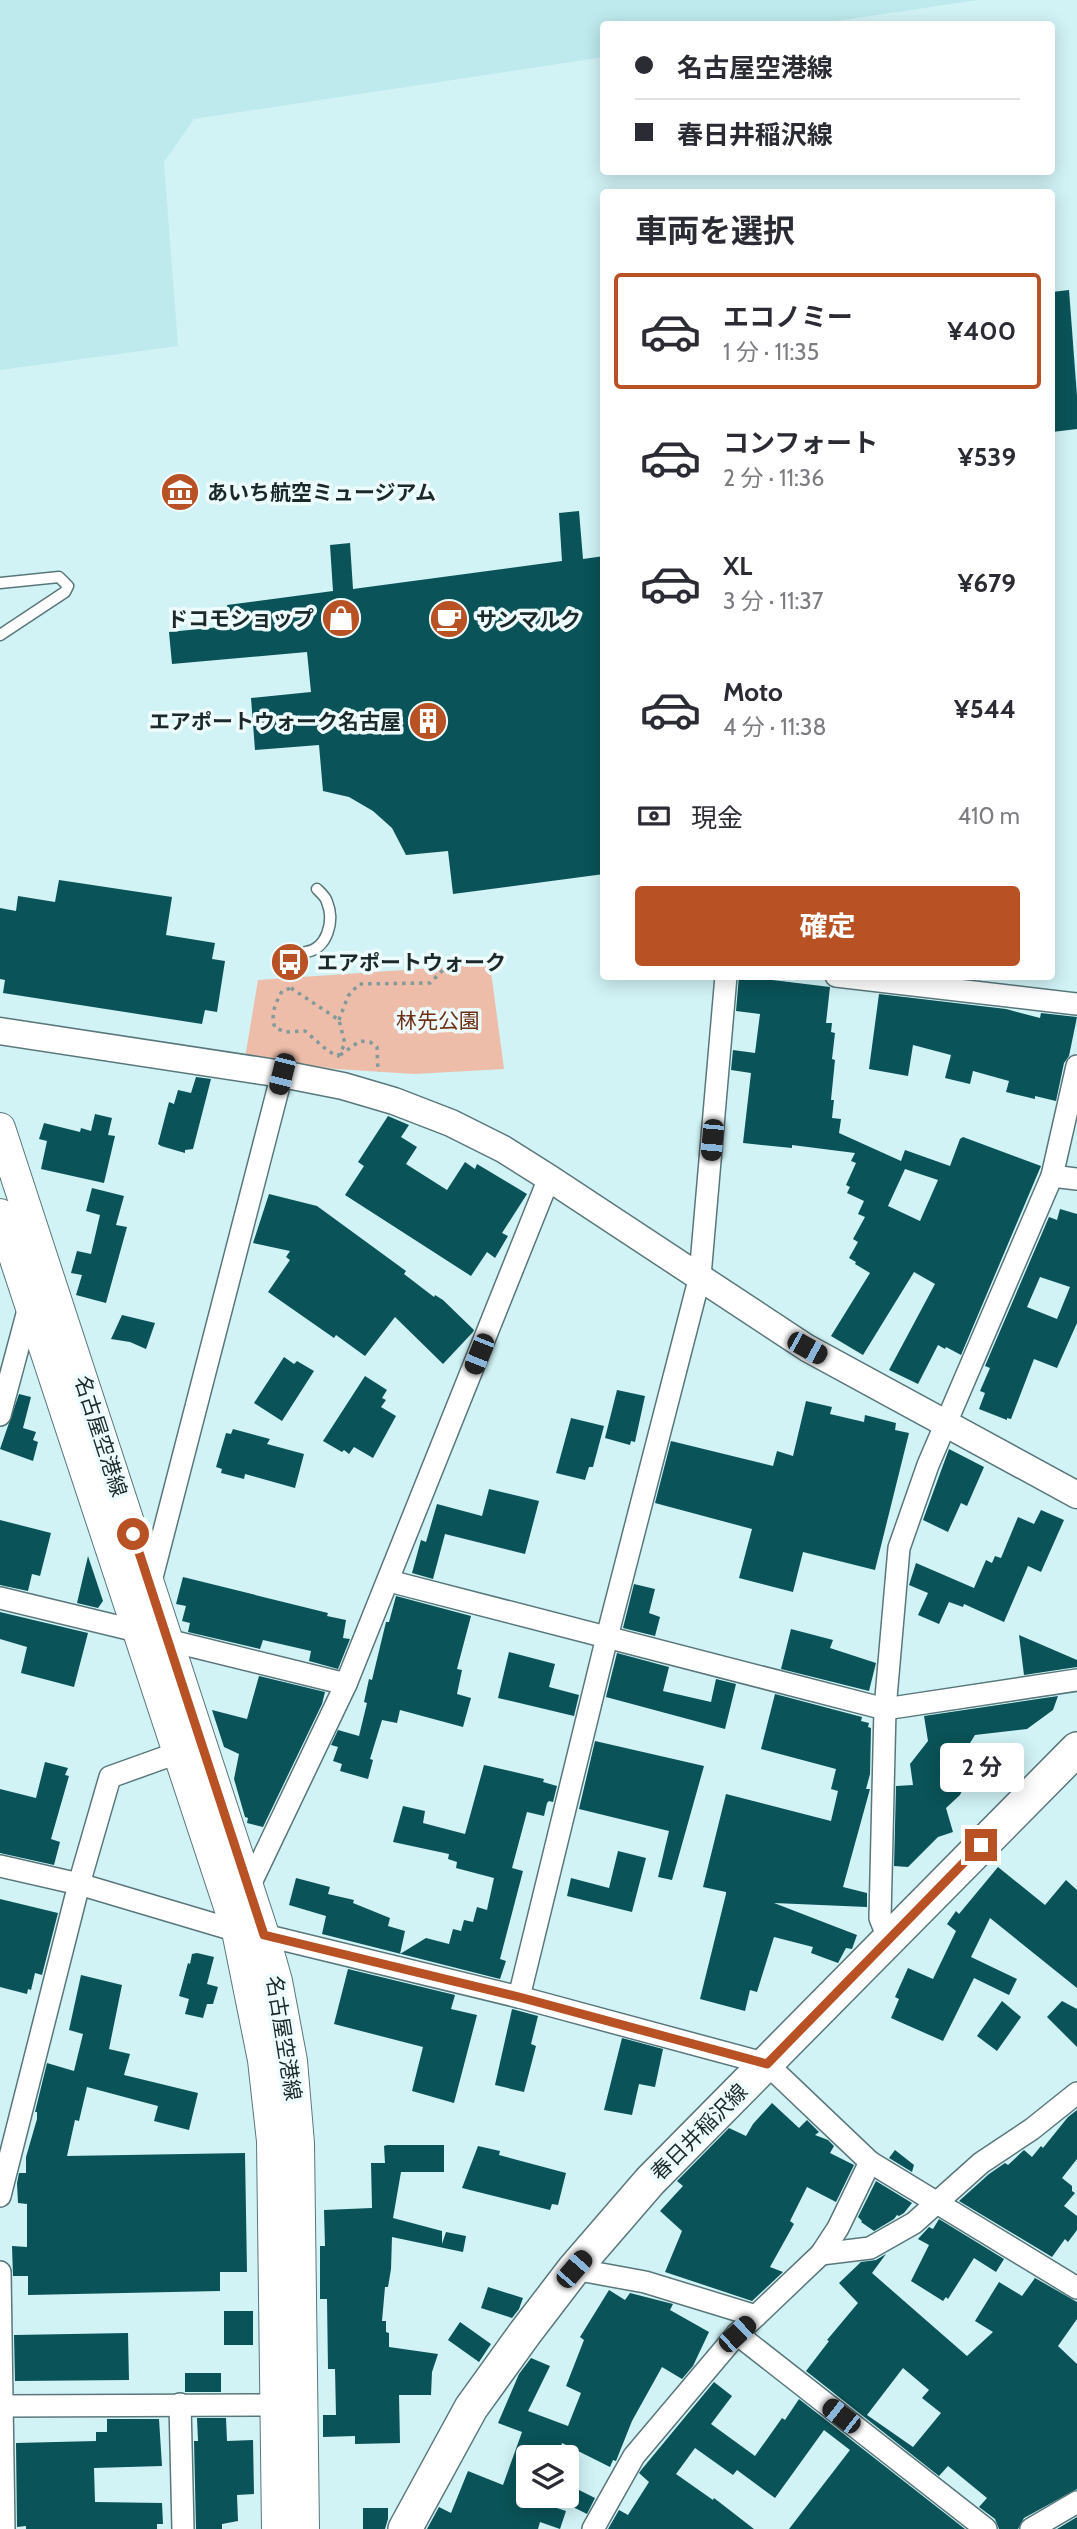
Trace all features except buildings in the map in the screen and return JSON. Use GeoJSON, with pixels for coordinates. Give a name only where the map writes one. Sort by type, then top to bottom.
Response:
{"type":"FeatureCollection","features":[{"type":"Feature","properties":{"kind":"main road","name":"名古屋空港線"},"geometry":{"type":"LineString","coordinates":[[0,1128],[248,1889],[272,2141],[278,2529]]}},
{"type":"Feature","properties":{"kind":"main road","name":"名古屋空港線"},"geometry":{"type":"LineString","coordinates":[[0,1214],[177,1753],[251,1933],[277,1981],[292,2061],[299,2143],[304,2529]]}},
{"type":"Feature","properties":{"kind":"main road","name":"春日井稲沢線"},"geometry":{"type":"LineString","coordinates":[[405,2529],[471,2408],[574,2269],[650,2181],[1076,1751]]}},
{"type":"Feature","properties":{"kind":"street"},"geometry":{"type":"LineString","coordinates":[[519,1997],[607,1637],[700,1276],[726,980]]}},
{"type":"Feature","properties":{"kind":"street"},"geometry":{"type":"LineString","coordinates":[[870,980],[1077,1004]]}},
{"type":"Feature","properties":{"kind":"street"},"geometry":{"type":"LineString","coordinates":[[0,1031],[282,1074],[343,1086],[394,1101],[440,1119],[503,1149],[807,1348],[1077,1495]]}},
{"type":"Feature","properties":{"kind":"street"},"geometry":{"type":"LineString","coordinates":[[888,1938],[880,1918],[885,1709],[899,1548],[928,1465],[1052,1177],[1077,1066]]}},
{"type":"Feature","properties":{"kind":"street"},"geometry":{"type":"LineString","coordinates":[[150,1585],[282,1074]]}},
{"type":"Feature","properties":{"kind":"street"},"geometry":{"type":"LineString","coordinates":[[1052,1177],[1077,1179]]}},
{"type":"Feature","properties":{"kind":"street"},"geometry":{"type":"LineString","coordinates":[[248,1889],[346,1684],[549,1178]]}},
{"type":"Feature","properties":{"kind":"street"},"geometry":{"type":"LineString","coordinates":[[0,1415],[30,1303]]}},
{"type":"Feature","properties":{"kind":"street"},"geometry":{"type":"LineString","coordinates":[[389,1581],[885,1709],[1077,1680]]}},
{"type":"Feature","properties":{"kind":"street"},"geometry":{"type":"LineString","coordinates":[[0,1598],[136,1631]]}},
{"type":"Feature","properties":{"kind":"street"},"geometry":{"type":"LineString","coordinates":[[167,1640],[346,1684]]}},
{"type":"Feature","properties":{"kind":"street"},"geometry":{"type":"LineString","coordinates":[[0,2196],[79,1884],[110,1777],[177,1753]]}},
{"type":"Feature","properties":{"kind":"street"},"geometry":{"type":"LineString","coordinates":[[0,1866],[79,1884],[251,1933],[519,1997],[767,2064],[870,2162],[1077,2288]]}},
{"type":"Feature","properties":{"kind":"street"},"geometry":{"type":"LineString","coordinates":[[821,2253],[870,2248],[915,2223],[981,2163],[1032,2129],[1077,2093]]}},
{"type":"Feature","properties":{"kind":"street"},"geometry":{"type":"LineString","coordinates":[[593,2529],[634,2456],[737,2334],[821,2253],[838,2228],[870,2162]]}},
{"type":"Feature","properties":{"kind":"street"},"geometry":{"type":"LineString","coordinates":[[574,2269],[645,2282],[756,2316]]}},
{"type":"Feature","properties":{"kind":"street"},"geometry":{"type":"LineString","coordinates":[[0,2272],[4,2529]]}},
{"type":"Feature","properties":{"kind":"street"},"geometry":{"type":"LineString","coordinates":[[737,2334],[986,2529]]}},
{"type":"Feature","properties":{"kind":"street"},"geometry":{"type":"LineString","coordinates":[[180,2404],[183,2529]]}},
{"type":"Feature","properties":{"kind":"street"},"geometry":{"type":"LineString","coordinates":[[1,2406],[276,2405]]}},
{"type":"Feature","properties":{"kind":"street"},"geometry":{"type":"LineString","coordinates":[[1031,2529],[1077,2502]]}},
{"type":"Feature","properties":{"kind":"lane"},"geometry":{"type":"LineString","coordinates":[[0,583],[58,576],[68,586],[65,592],[0,635]]}},
{"type":"Feature","properties":{"kind":"lane"},"geometry":{"type":"LineString","coordinates":[[306,952],[314,951],[325,941],[328,931],[330,916],[327,900],[317,889]]}},
{"type":"Feature","properties":{"kind":"path"},"geometry":{"type":"LineString","coordinates":[[338,1056],[345,1044],[340,1020],[348,996],[359,984],[430,983],[443,970]]}},
{"type":"Feature","properties":{"kind":"path"},"geometry":{"type":"LineString","coordinates":[[338,1056],[305,1031],[286,1032],[275,1028],[272,1018],[282,990],[290,988],[340,1020]]}},
{"type":"Feature","properties":{"kind":"path"},"geometry":{"type":"LineString","coordinates":[[338,1056],[360,1041],[370,1042],[377,1047],[378,1072]]}},
{"type":"Feature","properties":{"kind":"shaded area"},"geometry":{"type":"Polygon","coordinates":[[[0,0],[978,0],[836,21],[600,21],[600,58],[194,119],[164,162],[178,346],[0,370],[0,0]]]}},
{"type":"Feature","properties":{"kind":"green space","name":"林先公園"},"geometry":{"type":"Polygon","coordinates":[[[490,964],[504,1069],[414,1074],[336,1069],[245,1058],[258,980],[490,964]]]}},
{"type":"Feature","properties":{"kind":"place","name":"あいち航空ミュージアム"},"geometry":{"type":"Point","coordinates":[180,492]}},
{"type":"Feature","properties":{"kind":"place","name":"ドコモショップ"},"geometry":{"type":"Point","coordinates":[341,618]}},
{"type":"Feature","properties":{"kind":"place","name":"サンマルク"},"geometry":{"type":"Point","coordinates":[449,619]}},
{"type":"Feature","properties":{"kind":"place","name":"エアポートウォーク名古屋"},"geometry":{"type":"Point","coordinates":[428,721]}},
{"type":"Feature","properties":{"kind":"place","name":"エアポートウォーク"},"geometry":{"type":"Point","coordinates":[290,962]}},
{"type":"Feature","properties":{"kind":"route"},"geometry":{"type":"LineString","coordinates":[[133,1534],[264,1935],[519,1997],[767,2064],[981,1845]]}}]}
